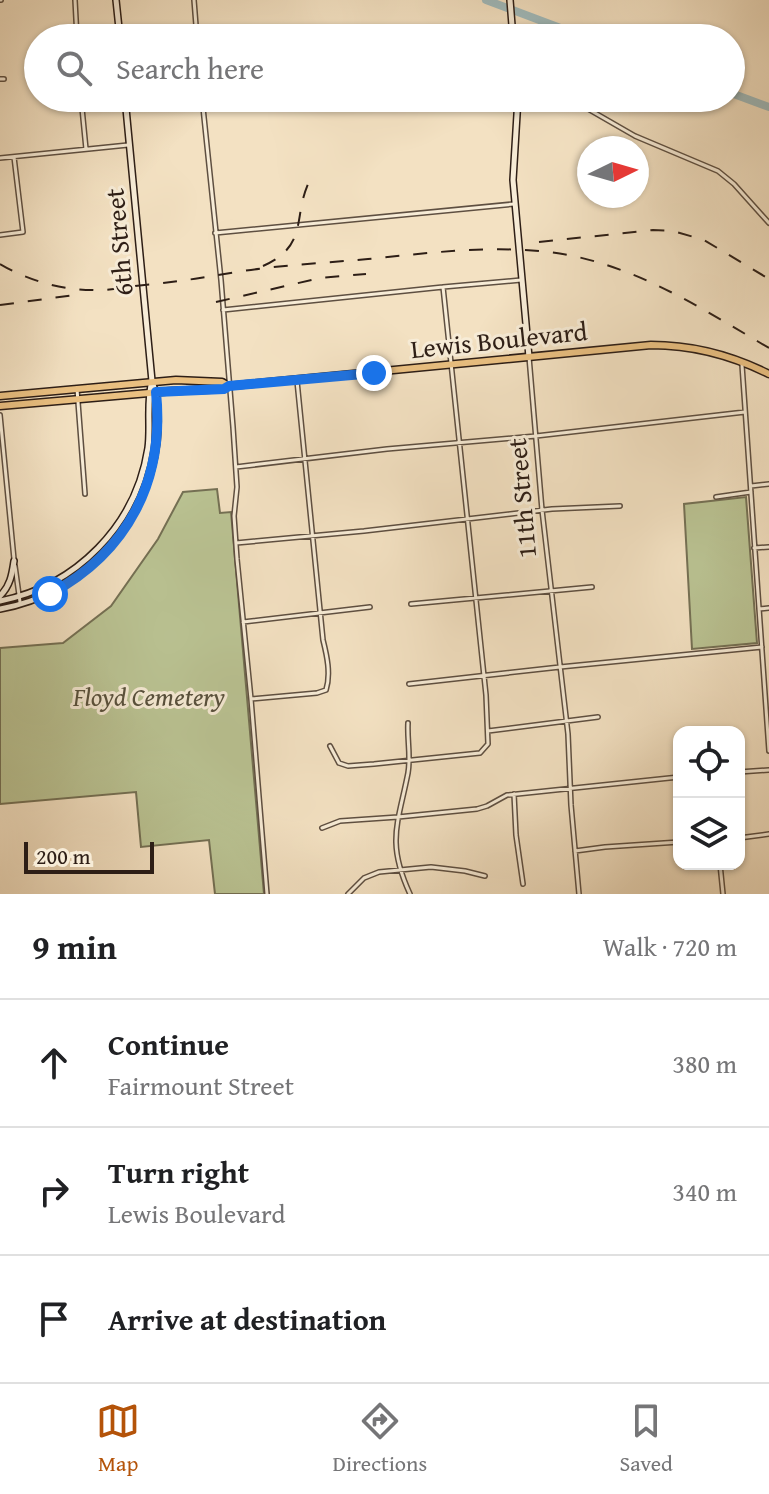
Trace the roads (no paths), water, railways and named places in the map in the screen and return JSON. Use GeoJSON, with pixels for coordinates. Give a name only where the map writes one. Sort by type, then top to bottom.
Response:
{"type":"FeatureCollection","features":[{"type":"Feature","properties":{"kind":"main road"},"geometry":{"type":"LineString","coordinates":[[116,0],[119,24]]}},
{"type":"Feature","properties":{"kind":"main road"},"geometry":{"type":"LineString","coordinates":[[510,0],[512,24]]}},
{"type":"Feature","properties":{"kind":"main road","name":"6th Street"},"geometry":{"type":"LineString","coordinates":[[126,112],[153,392]]}},
{"type":"Feature","properties":{"kind":"main road","name":"11th Street"},"geometry":{"type":"LineString","coordinates":[[517,112],[514,203],[529,357]]}},
{"type":"Feature","properties":{"kind":"main road","name":"Lewis Boulevard"},"geometry":{"type":"LineString","coordinates":[[0,406],[224,389],[229,386],[651,345],[703,349],[742,361],[769,374]]}},
{"type":"Feature","properties":{"kind":"main road","name":"Lewis Boulevard"},"geometry":{"type":"LineString","coordinates":[[0,396],[152,381],[196,380],[222,382],[229,386]]}},
{"type":"Feature","properties":{"kind":"main road"},"geometry":{"type":"LineString","coordinates":[[0,599],[19,597],[47,586],[82,564],[123,517],[137,490],[148,452],[153,392]]}},
{"type":"Feature","properties":{"kind":"main road"},"geometry":{"type":"LineString","coordinates":[[0,609],[50,594],[78,577],[111,547],[128,525],[148,483],[156,451],[158,433],[153,392]]}},
{"type":"Feature","properties":{"kind":"main road"},"geometry":{"type":"LineString","coordinates":[[0,599],[10,581],[14,561]]}},
{"type":"Feature","properties":{"kind":"street"},"geometry":{"type":"LineString","coordinates":[[75,0],[76,24]]}},
{"type":"Feature","properties":{"kind":"street"},"geometry":{"type":"LineString","coordinates":[[194,0],[196,24]]}},
{"type":"Feature","properties":{"kind":"street"},"geometry":{"type":"LineString","coordinates":[[82,112],[86,149]]}},
{"type":"Feature","properties":{"kind":"street"},"geometry":{"type":"LineString","coordinates":[[203,112],[236,467],[234,516],[267,894]]}},
{"type":"Feature","properties":{"kind":"street"},"geometry":{"type":"LineString","coordinates":[[593,112],[635,136],[720,173],[769,223]]}},
{"type":"Feature","properties":{"kind":"street"},"geometry":{"type":"LineString","coordinates":[[0,158],[130,145]]}},
{"type":"Feature","properties":{"kind":"street"},"geometry":{"type":"LineString","coordinates":[[0,235],[23,232],[14,157]]}},
{"type":"Feature","properties":{"kind":"street"},"geometry":{"type":"LineString","coordinates":[[215,233],[514,203]]}},
{"type":"Feature","properties":{"kind":"street"},"geometry":{"type":"LineString","coordinates":[[223,310],[522,280]]}},
{"type":"Feature","properties":{"kind":"street"},"geometry":{"type":"LineString","coordinates":[[330,746],[337,760],[344,765],[478,753],[488,744],[484,676],[443,287]]}},
{"type":"Feature","properties":{"kind":"street","name":"11th Street"},"geometry":{"type":"LineString","coordinates":[[529,357],[542,510],[566,722],[579,894]]}},
{"type":"Feature","properties":{"kind":"street"},"geometry":{"type":"LineString","coordinates":[[742,361],[754,548],[766,669],[769,751]]}},
{"type":"Feature","properties":{"kind":"street"},"geometry":{"type":"LineString","coordinates":[[251,699],[326,690],[328,672],[297,381]]}},
{"type":"Feature","properties":{"kind":"street"},"geometry":{"type":"LineString","coordinates":[[77,389],[85,494]]}},
{"type":"Feature","properties":{"kind":"street"},"geometry":{"type":"LineString","coordinates":[[236,467],[745,412]]}},
{"type":"Feature","properties":{"kind":"street"},"geometry":{"type":"LineString","coordinates":[[0,415],[21,605]]}},
{"type":"Feature","properties":{"kind":"street"},"geometry":{"type":"LineString","coordinates":[[751,486],[769,484]]}},
{"type":"Feature","properties":{"kind":"street"},"geometry":{"type":"LineString","coordinates":[[716,497],[751,492]]}},
{"type":"Feature","properties":{"kind":"street"},"geometry":{"type":"LineString","coordinates":[[236,543],[542,510],[620,506]]}},
{"type":"Feature","properties":{"kind":"street"},"geometry":{"type":"LineString","coordinates":[[754,548],[769,547]]}},
{"type":"Feature","properties":{"kind":"street"},"geometry":{"type":"LineString","coordinates":[[411,604],[592,587]]}},
{"type":"Feature","properties":{"kind":"street"},"geometry":{"type":"LineString","coordinates":[[243,622],[370,607]]}},
{"type":"Feature","properties":{"kind":"street"},"geometry":{"type":"LineString","coordinates":[[759,609],[769,608]]}},
{"type":"Feature","properties":{"kind":"street"},"geometry":{"type":"LineString","coordinates":[[409,684],[762,647]]}},
{"type":"Feature","properties":{"kind":"street"},"geometry":{"type":"LineString","coordinates":[[488,731],[598,717]]}},
{"type":"Feature","properties":{"kind":"street"},"geometry":{"type":"LineString","coordinates":[[408,723],[409,761],[395,844],[399,870],[410,894]]}},
{"type":"Feature","properties":{"kind":"street"},"geometry":{"type":"LineString","coordinates":[[745,772],[769,770]]}},
{"type":"Feature","properties":{"kind":"street"},"geometry":{"type":"LineString","coordinates":[[322,828],[340,821],[477,809],[502,796],[514,794],[673,778]]}},
{"type":"Feature","properties":{"kind":"street"},"geometry":{"type":"LineString","coordinates":[[514,794],[523,884]]}},
{"type":"Feature","properties":{"kind":"street"},"geometry":{"type":"LineString","coordinates":[[745,837],[769,834]]}},
{"type":"Feature","properties":{"kind":"street"},"geometry":{"type":"LineString","coordinates":[[575,851],[673,842]]}},
{"type":"Feature","properties":{"kind":"street"},"geometry":{"type":"LineString","coordinates":[[348,894],[370,874],[399,870],[439,867],[485,876]]}},
{"type":"Feature","properties":{"kind":"street"},"geometry":{"type":"LineString","coordinates":[[721,870],[723,894]]}},
{"type":"Feature","properties":{"kind":"waterway"},"geometry":{"type":"LineString","coordinates":[[486,0],[550,24]]}},
{"type":"Feature","properties":{"kind":"waterway"},"geometry":{"type":"LineString","coordinates":[[745,98],[769,107]]}},
{"type":"Feature","properties":{"kind":"railway"},"geometry":{"type":"LineString","coordinates":[[263,266],[287,250],[293,240],[308,184]]}},
{"type":"Feature","properties":{"kind":"railway"},"geometry":{"type":"LineString","coordinates":[[539,242],[653,230],[673,231],[704,240],[769,279]]}},
{"type":"Feature","properties":{"kind":"railway"},"geometry":{"type":"LineString","coordinates":[[0,264],[44,283],[97,290],[269,268],[436,252],[504,249],[549,252],[608,265],[664,288],[769,348]]}},
{"type":"Feature","properties":{"kind":"railway"},"geometry":{"type":"LineString","coordinates":[[216,302],[320,278],[366,274]]}},
{"type":"Feature","properties":{"kind":"railway"},"geometry":{"type":"LineString","coordinates":[[0,305],[75,295]]}},
{"type":"Feature","properties":{"kind":"park label","name":"Floyd Cemetery"},"geometry":{"type":"Point","coordinates":[149,697]}}]}
